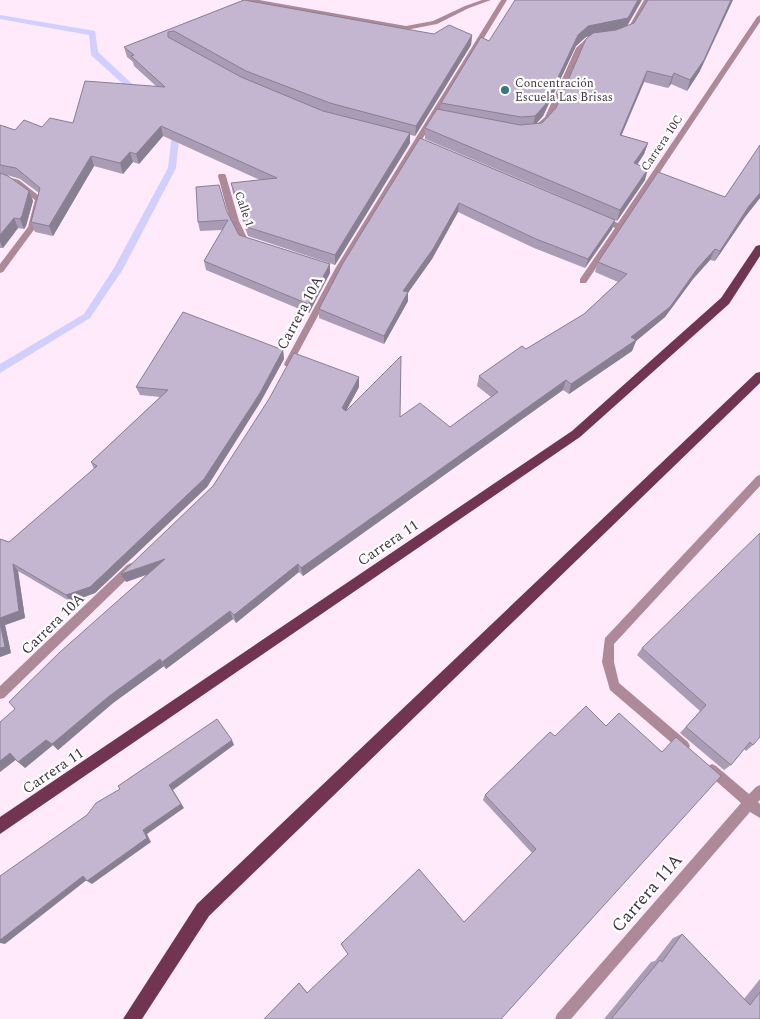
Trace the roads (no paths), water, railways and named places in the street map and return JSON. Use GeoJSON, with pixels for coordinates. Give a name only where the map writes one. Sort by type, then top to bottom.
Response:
{"type":"FeatureCollection","features":[{"type":"Feature","properties":{"kind":"main road","name":"Carrera 11"},"geometry":{"type":"LineString","coordinates":[[0,826],[576,434],[725,301],[760,248]]}},
{"type":"Feature","properties":{"kind":"main road"},"geometry":{"type":"LineString","coordinates":[[132,1019],[203,910],[760,376]]}},
{"type":"Feature","properties":{"kind":"street"},"geometry":{"type":"LineString","coordinates":[[249,0],[406,28],[435,23],[467,7],[488,0]]}},
{"type":"Feature","properties":{"kind":"street","name":"Carrera 10A"},"geometry":{"type":"LineString","coordinates":[[284,371],[333,270],[413,140],[437,117],[504,0]]}},
{"type":"Feature","properties":{"kind":"street"},"geometry":{"type":"LineString","coordinates":[[621,34],[629,31],[647,0]]}},
{"type":"Feature","properties":{"kind":"street","name":"Carrera 10C"},"geometry":{"type":"LineString","coordinates":[[583,281],[760,18]]}},
{"type":"Feature","properties":{"kind":"street"},"geometry":{"type":"LineString","coordinates":[[536,131],[548,118],[579,48],[588,40],[605,38]]}},
{"type":"Feature","properties":{"kind":"street"},"geometry":{"type":"LineString","coordinates":[[413,140],[426,145]]}},
{"type":"Feature","properties":{"kind":"street","name":"Calle 1"},"geometry":{"type":"LineString","coordinates":[[222,176],[234,222],[244,240],[263,246]]}},
{"type":"Feature","properties":{"kind":"street"},"geometry":{"type":"LineString","coordinates":[[0,177],[16,182],[39,200],[32,227],[0,270]]}},
{"type":"Feature","properties":{"kind":"street"},"geometry":{"type":"LineString","coordinates":[[592,215],[620,226]]}},
{"type":"Feature","properties":{"kind":"street"},"geometry":{"type":"LineString","coordinates":[[755,807],[614,686],[608,662],[609,642],[760,479]]}},
{"type":"Feature","properties":{"kind":"street","name":"Carrera 10A"},"geometry":{"type":"LineString","coordinates":[[0,694],[141,559]]}},
{"type":"Feature","properties":{"kind":"street","name":"Carrera 11A"},"geometry":{"type":"LineString","coordinates":[[562,1019],[755,807],[760,791]]}},
{"type":"Feature","properties":{"kind":"waterway"},"geometry":{"type":"LineString","coordinates":[[0,17],[92,33],[94,53],[138,93]]}},
{"type":"Feature","properties":{"kind":"waterway"},"geometry":{"type":"LineString","coordinates":[[0,369],[87,316],[118,269],[172,168],[176,127]]}},
{"type":"Feature","properties":{"kind":"place","name":"Concentración Escuela Las Brisas"},"geometry":{"type":"Point","coordinates":[505,90]}}]}
